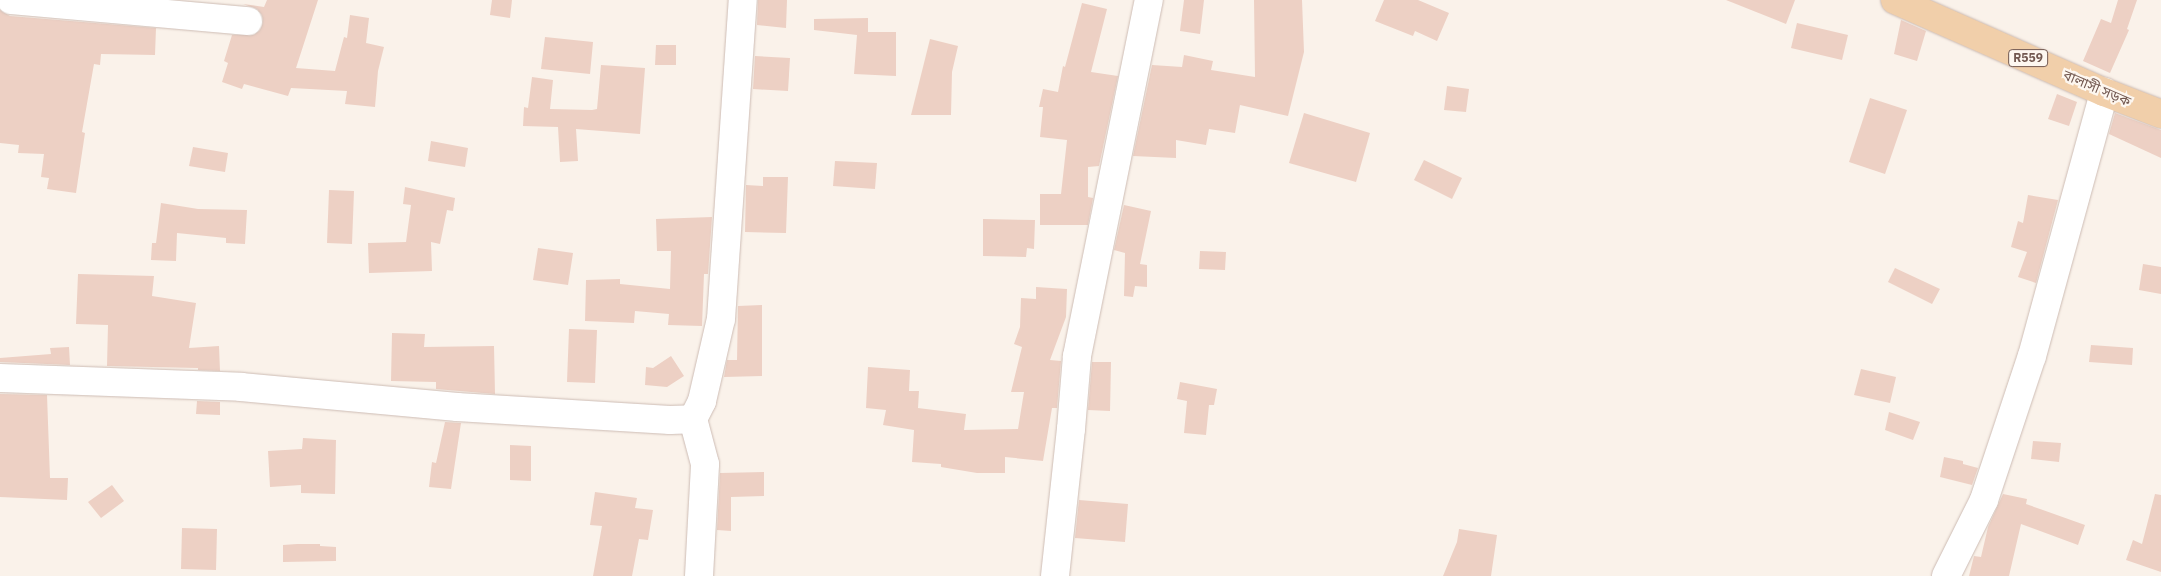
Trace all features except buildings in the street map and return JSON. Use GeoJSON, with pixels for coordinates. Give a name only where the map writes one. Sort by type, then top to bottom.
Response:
{"type":"FeatureCollection","features":[{"type":"Feature","properties":{"kind":"main road","name":"বালাসী সড়ক"},"geometry":{"type":"LineString","coordinates":[[1896,0],[2104,92],[2161,114]]}},
{"type":"Feature","properties":{"kind":"street"},"geometry":{"type":"LineString","coordinates":[[11,0],[248,21]]}},
{"type":"Feature","properties":{"kind":"street"},"geometry":{"type":"LineString","coordinates":[[699,576],[705,464],[693,419],[702,401],[721,319],[744,0]]}},
{"type":"Feature","properties":{"kind":"street"},"geometry":{"type":"LineString","coordinates":[[1055,576],[1077,356],[1149,0]]}},
{"type":"Feature","properties":{"kind":"street"},"geometry":{"type":"LineString","coordinates":[[1946,576],[1984,500],[2032,356],[2104,92]]}},
{"type":"Feature","properties":{"kind":"street"},"geometry":{"type":"LineString","coordinates":[[0,378],[240,388],[457,407],[670,420],[693,419]]}}]}
